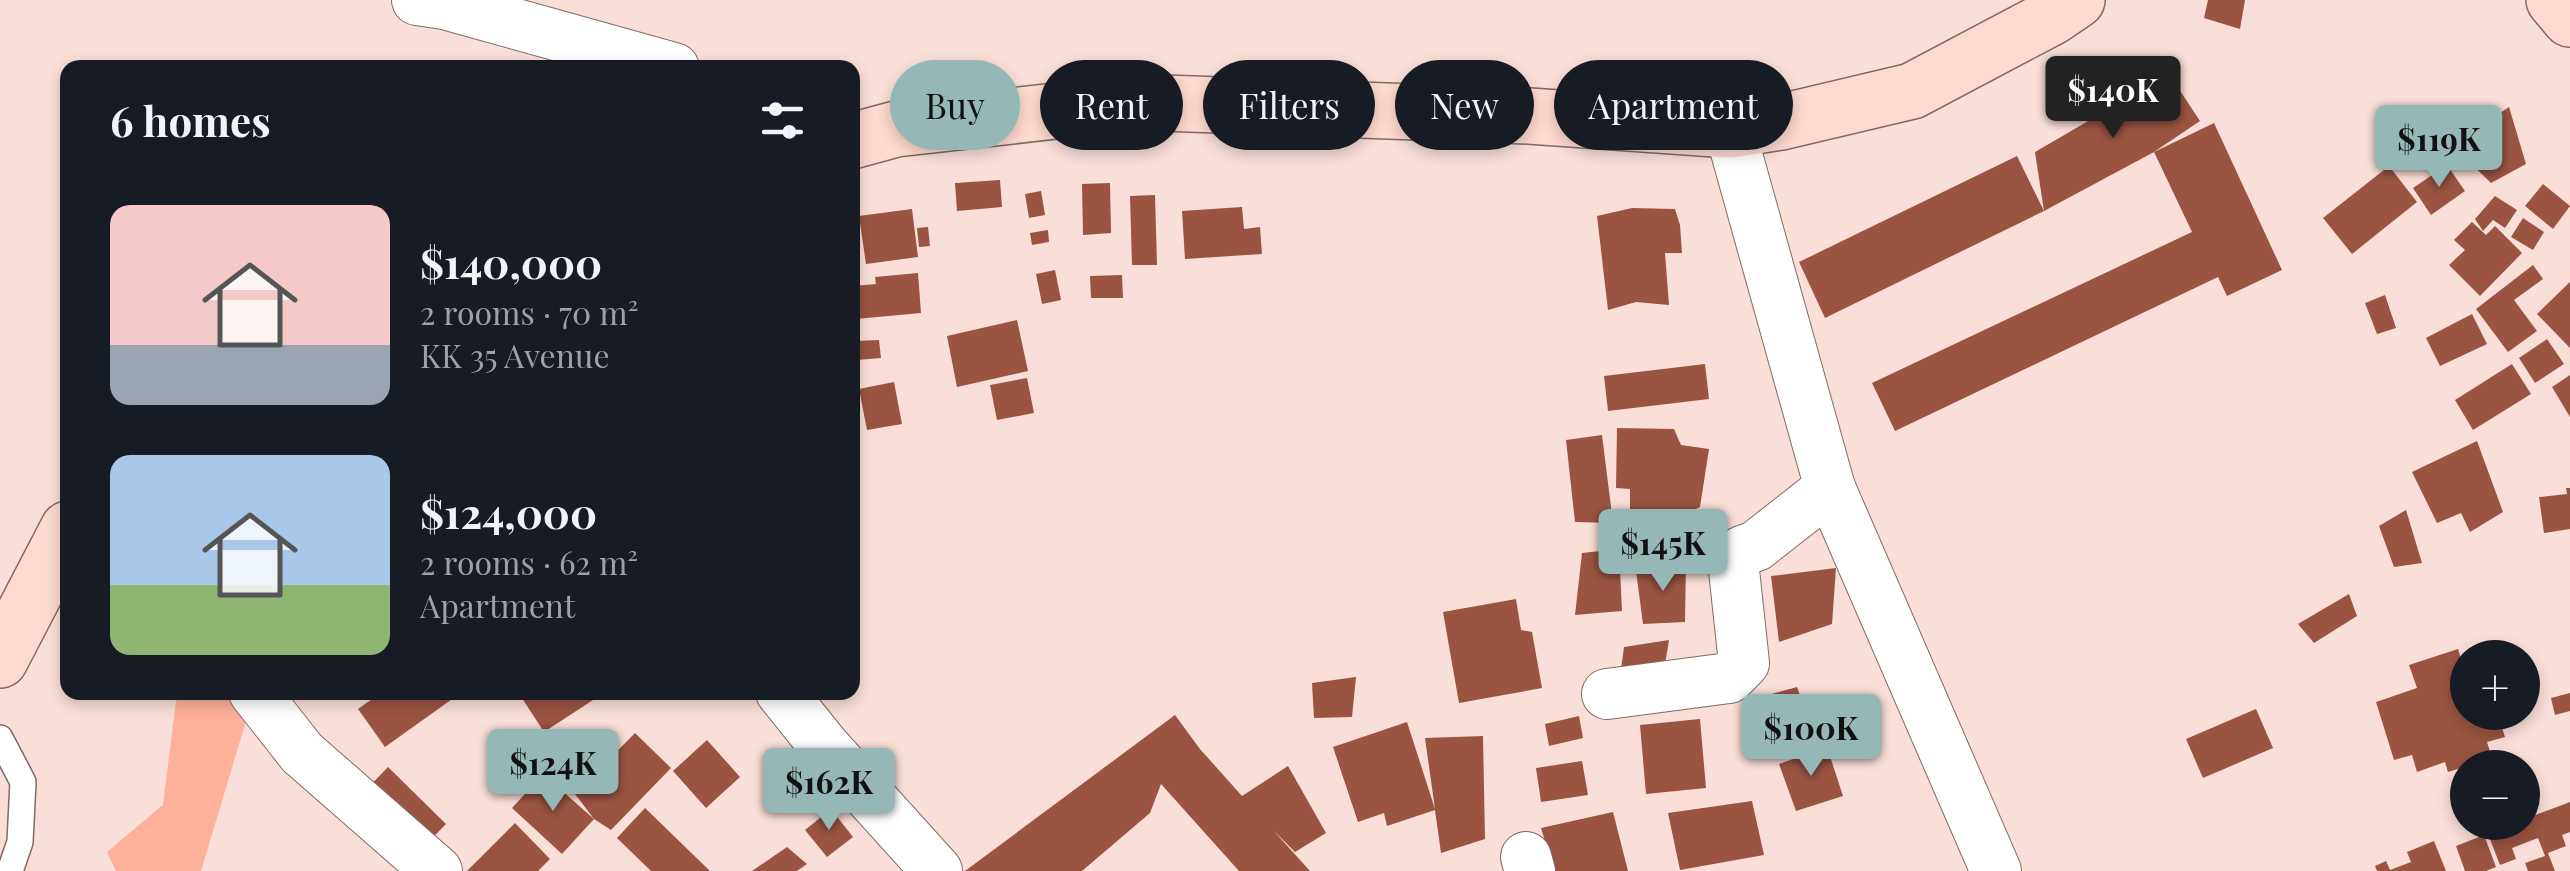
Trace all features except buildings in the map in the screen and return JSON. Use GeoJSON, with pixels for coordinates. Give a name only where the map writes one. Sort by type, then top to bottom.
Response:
{"type":"FeatureCollection","features":[{"type":"Feature","properties":{"kind":"main road"},"geometry":{"type":"LineString","coordinates":[[1793,119],[1912,91],[2052,18],[2077,0]]}},
{"type":"Feature","properties":{"kind":"main road"},"geometry":{"type":"LineString","coordinates":[[2554,0],[2570,19]]}},
{"type":"Feature","properties":{"kind":"main road"},"geometry":{"type":"LineString","coordinates":[[867,129],[1135,102],[1554,118]]}},
{"type":"Feature","properties":{"kind":"main road"},"geometry":{"type":"LineString","coordinates":[[0,660],[60,544]]}},
{"type":"Feature","properties":{"kind":"street"},"geometry":{"type":"LineString","coordinates":[[416,0],[444,4],[645,60]]}},
{"type":"Feature","properties":{"kind":"street"},"geometry":{"type":"LineString","coordinates":[[1736,150],[1830,488],[1996,871]]}},
{"type":"Feature","properties":{"kind":"street"},"geometry":{"type":"LineString","coordinates":[[1607,694],[1729,678],[1744,663],[1733,561],[1830,488]]}},
{"type":"Feature","properties":{"kind":"street"},"geometry":{"type":"LineString","coordinates":[[260,700],[302,753],[437,871]]}},
{"type":"Feature","properties":{"kind":"street"},"geometry":{"type":"LineString","coordinates":[[788,700],[937,871]]}},
{"type":"Feature","properties":{"kind":"lane"},"geometry":{"type":"LineString","coordinates":[[0,738],[23,782],[20,842],[10,871]]}},
{"type":"Feature","properties":{"kind":"shaded area"},"geometry":{"type":"Polygon","coordinates":[[[176,700],[234,700],[249,711],[201,871],[116,871],[107,852],[163,805],[176,700]]]}}]}
